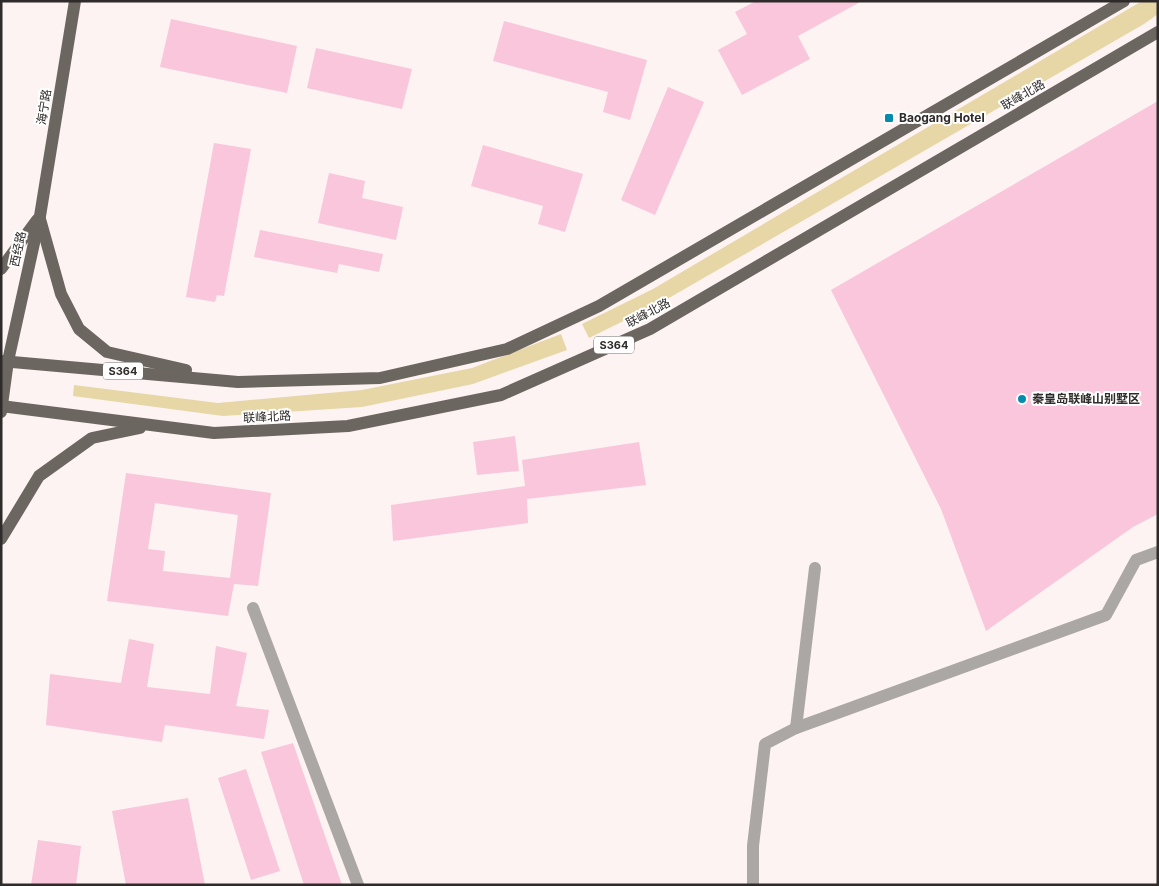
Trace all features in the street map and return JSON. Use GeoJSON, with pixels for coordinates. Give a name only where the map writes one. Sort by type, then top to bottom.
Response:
{"type":"FeatureCollection","features":[{"type":"Feature","properties":{"kind":"main road","name":"海宁路"},"geometry":{"type":"LineString","coordinates":[[40,216],[75,1]]}},
{"type":"Feature","properties":{"kind":"main road","name":"S364"},"geometry":{"type":"LineString","coordinates":[[4,361],[238,382],[380,378],[507,349],[599,306],[1124,1]]}},
{"type":"Feature","properties":{"kind":"main road","name":"联峰北路"},"geometry":{"type":"LineString","coordinates":[[1,408],[214,433],[348,426],[501,395],[650,329],[1158,32]]}},
{"type":"Feature","properties":{"kind":"main road"},"geometry":{"type":"LineString","coordinates":[[1,269],[40,216]]}},
{"type":"Feature","properties":{"kind":"main road"},"geometry":{"type":"LineString","coordinates":[[40,216],[61,294],[78,329],[107,352],[238,382]]}},
{"type":"Feature","properties":{"kind":"main road","name":"西经路"},"geometry":{"type":"LineString","coordinates":[[1,408],[4,361],[40,216]]}},
{"type":"Feature","properties":{"kind":"main road"},"geometry":{"type":"LineString","coordinates":[[1,539],[39,476],[92,438],[144,427],[214,433]]}},
{"type":"Feature","properties":{"kind":"street"},"geometry":{"type":"LineString","coordinates":[[753,885],[753,846],[765,744],[796,728],[1106,615],[1136,560],[1158,552]]}},
{"type":"Feature","properties":{"kind":"street"},"geometry":{"type":"LineString","coordinates":[[796,728],[815,568]]}},
{"type":"Feature","properties":{"kind":"street"},"geometry":{"type":"LineString","coordinates":[[252,608],[358,885]]}},
{"type":"Feature","properties":{"kind":"shaded area"},"geometry":{"type":"Polygon","coordinates":[[[1142,1],[1158,1],[1158,14],[1144,24],[662,302],[589,338],[582,324],[653,289],[1142,1]]]}},
{"type":"Feature","properties":{"kind":"shaded area"},"geometry":{"type":"Polygon","coordinates":[[[561,334],[567,350],[473,384],[362,407],[223,416],[73,396],[74,385],[218,403],[362,390],[472,368],[561,334]]]}},
{"type":"Feature","properties":{"kind":"building"},"geometry":{"type":"Polygon","coordinates":[[[756,1],[862,1],[798,36],[810,59],[742,95],[718,50],[747,34],[735,12],[756,1]]]}},
{"type":"Feature","properties":{"kind":"building"},"geometry":{"type":"Polygon","coordinates":[[[171,19],[297,46],[287,93],[160,67],[171,19]]]}},
{"type":"Feature","properties":{"kind":"building"},"geometry":{"type":"Polygon","coordinates":[[[504,21],[647,60],[630,120],[603,112],[608,92],[493,61],[504,21]]]}},
{"type":"Feature","properties":{"kind":"building"},"geometry":{"type":"Polygon","coordinates":[[[316,48],[412,69],[402,109],[307,88],[316,48]]]}},
{"type":"Feature","properties":{"kind":"building"},"geometry":{"type":"Polygon","coordinates":[[[668,87],[704,102],[655,215],[621,200],[668,87]]]}},
{"type":"Feature","properties":{"kind":"building","name":"秦皇岛联峰山别墅区"},"geometry":{"type":"Polygon","coordinates":[[[1158,101],[1158,514],[1133,527],[986,631],[941,509],[831,290],[1158,101]]]}},
{"type":"Feature","properties":{"kind":"building"},"geometry":{"type":"Polygon","coordinates":[[[214,143],[251,149],[224,296],[217,295],[215,302],[186,297],[214,143]]]}},
{"type":"Feature","properties":{"kind":"building"},"geometry":{"type":"Polygon","coordinates":[[[483,145],[583,174],[565,232],[538,224],[543,206],[471,186],[483,145]]]}},
{"type":"Feature","properties":{"kind":"building"},"geometry":{"type":"Polygon","coordinates":[[[329,173],[365,181],[362,198],[403,207],[396,240],[318,223],[329,173]]]}},
{"type":"Feature","properties":{"kind":"building"},"geometry":{"type":"Polygon","coordinates":[[[260,230],[383,254],[379,272],[339,264],[337,273],[254,257],[260,230]]]}},
{"type":"Feature","properties":{"kind":"building"},"geometry":{"type":"Polygon","coordinates":[[[515,436],[519,471],[477,475],[473,442],[515,436]]]}},
{"type":"Feature","properties":{"kind":"building"},"geometry":{"type":"Polygon","coordinates":[[[639,442],[646,485],[527,499],[528,523],[393,541],[391,505],[525,486],[522,460],[639,442]]]}},
{"type":"Feature","properties":{"kind":"building"},"geometry":{"type":"Polygon","coordinates":[[[126,473],[271,493],[258,586],[234,584],[228,616],[107,601],[126,473]],[[155,503],[148,549],[165,551],[163,571],[230,578],[238,515],[155,503]]]}},
{"type":"Feature","properties":{"kind":"building"},"geometry":{"type":"Polygon","coordinates":[[[129,639],[154,644],[147,687],[210,694],[216,646],[247,653],[236,706],[269,710],[264,739],[165,725],[162,742],[46,725],[50,674],[121,683],[129,639]]]}},
{"type":"Feature","properties":{"kind":"building"},"geometry":{"type":"Polygon","coordinates":[[[293,743],[342,885],[304,885],[261,752],[293,743]]]}},
{"type":"Feature","properties":{"kind":"building"},"geometry":{"type":"Polygon","coordinates":[[[246,769],[280,871],[251,880],[218,778],[246,769]]]}},
{"type":"Feature","properties":{"kind":"building"},"geometry":{"type":"Polygon","coordinates":[[[188,798],[205,885],[126,885],[112,811],[188,798]]]}},
{"type":"Feature","properties":{"kind":"building"},"geometry":{"type":"Polygon","coordinates":[[[38,840],[81,846],[76,885],[31,885],[38,840]]]}},
{"type":"Feature","properties":{"kind":"place","name":"Baogang Hotel"},"geometry":{"type":"Point","coordinates":[889,118]}},
{"type":"Feature","properties":{"kind":"place","name":"秦皇岛联峰山别墅区"},"geometry":{"type":"Point","coordinates":[1022,399]}}]}
